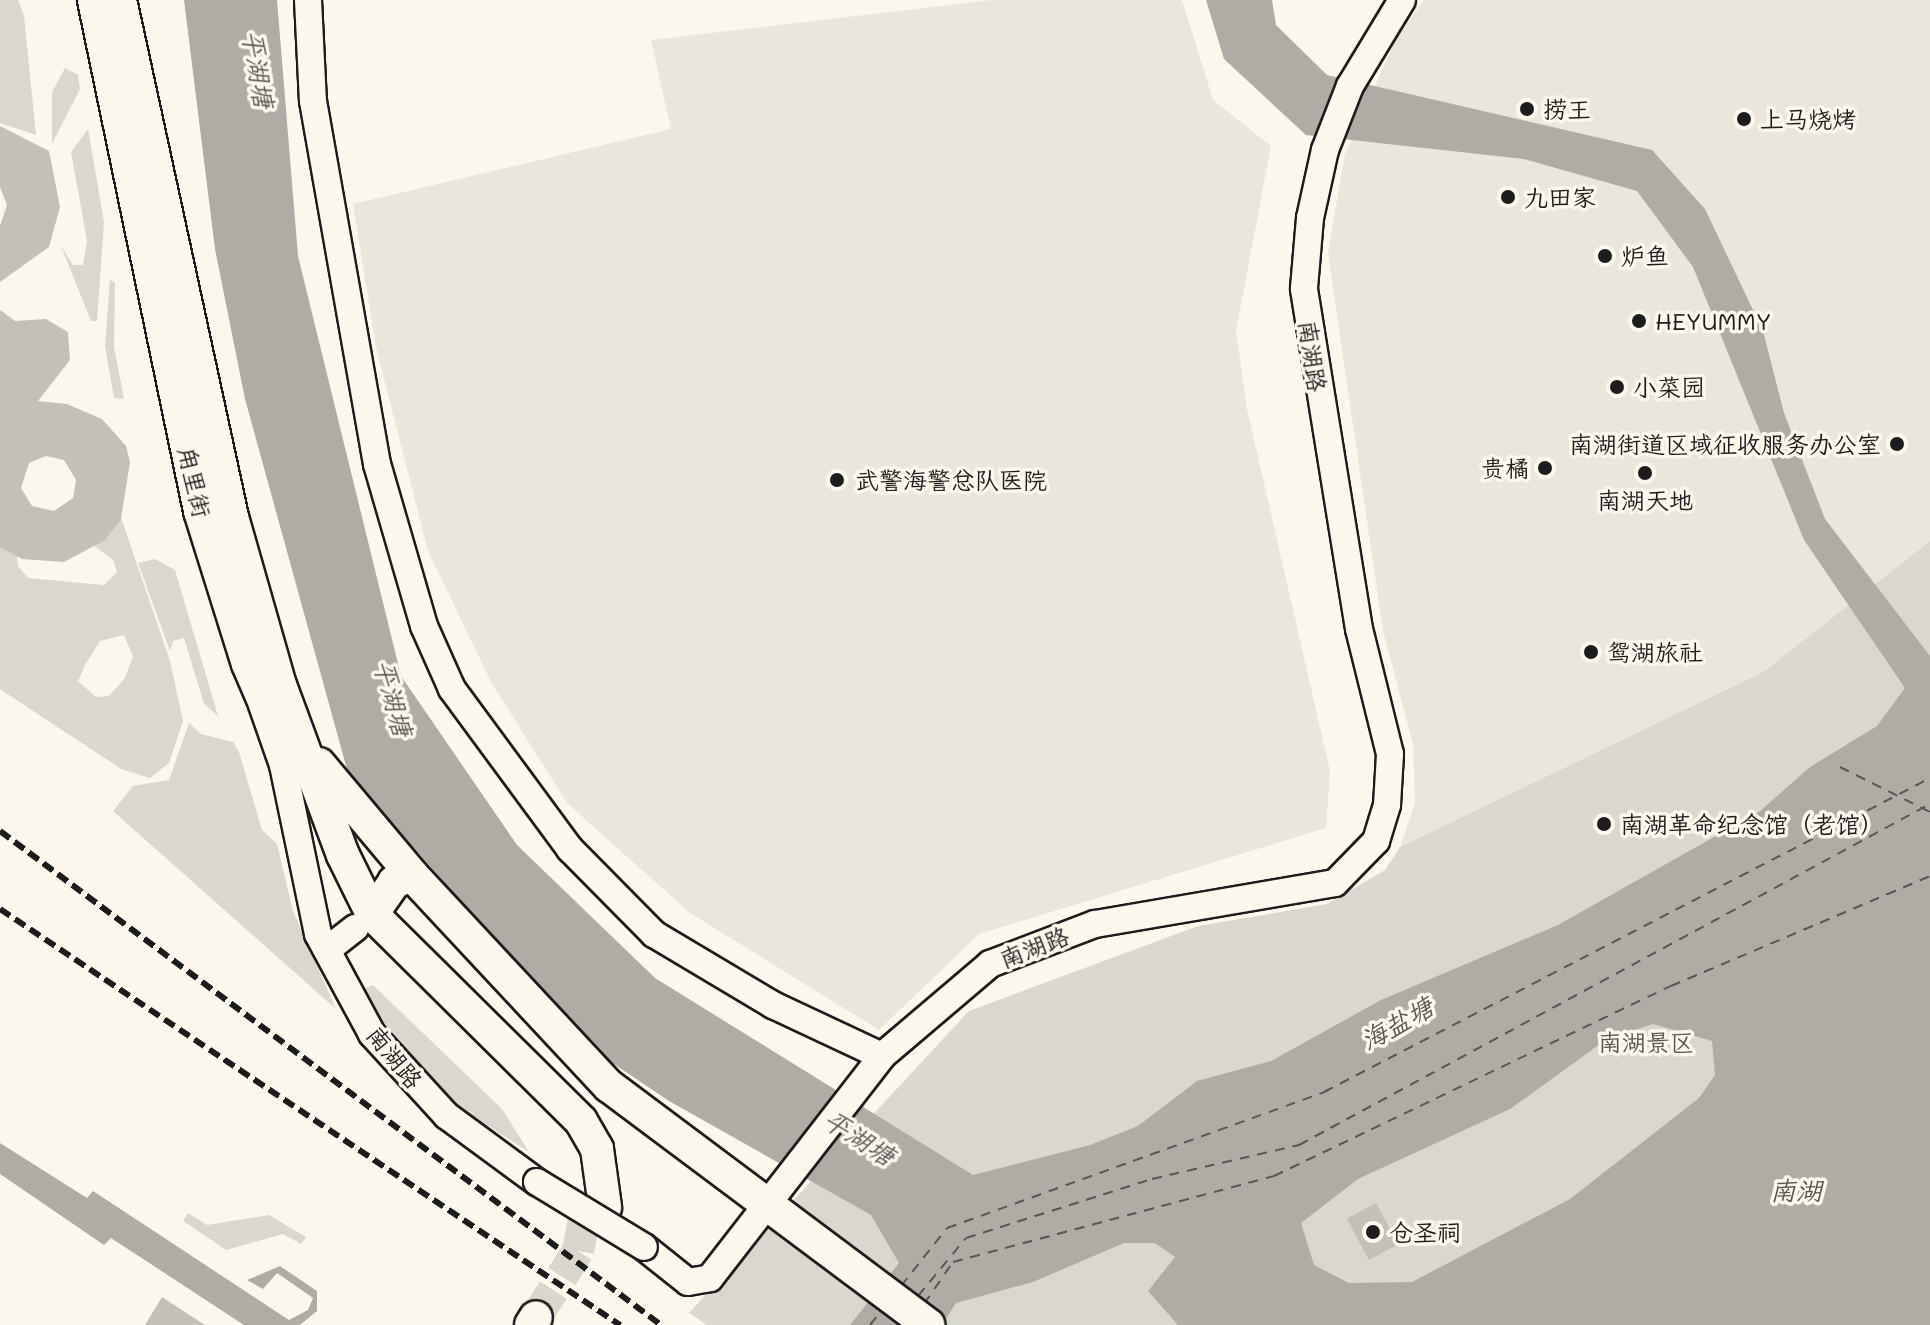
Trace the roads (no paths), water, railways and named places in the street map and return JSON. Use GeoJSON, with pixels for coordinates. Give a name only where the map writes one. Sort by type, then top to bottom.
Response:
{"type":"FeatureCollection","features":[{"type":"Feature","properties":{"kind":"main road","name":"甪里街"},"geometry":{"type":"LineString","coordinates":[[94,0],[200,511],[248,664],[365,927]]}},
{"type":"Feature","properties":{"kind":"main road","name":"甪里街"},"geometry":{"type":"LineString","coordinates":[[120,0],[232,517],[297,731]]}},
{"type":"Feature","properties":{"kind":"main road"},"geometry":{"type":"LineString","coordinates":[[297,731],[331,783],[412,875],[609,1086],[851,1270],[929,1325]]}},
{"type":"Feature","properties":{"kind":"main road"},"geometry":{"type":"LineString","coordinates":[[297,731],[343,855],[365,927],[560,1122],[586,1167],[597,1201]]}},
{"type":"Feature","properties":{"kind":"main road"},"geometry":{"type":"LineString","coordinates":[[365,927],[394,882],[412,875]]}},
{"type":"Feature","properties":{"kind":"street"},"geometry":{"type":"LineString","coordinates":[[308,0],[313,101],[377,464],[424,626],[452,689],[570,849],[654,934],[773,1005],[882,1056]]}},
{"type":"Feature","properties":{"kind":"street","name":"南湖路"},"geometry":{"type":"LineString","coordinates":[[248,664],[283,765],[318,934],[372,1034],[403,1073],[447,1116],[537,1182],[644,1247],[688,1282],[710,1278],[856,1097],[882,1056],[1002,959],[1095,924],[1335,883],[1354,871],[1376,841],[1387,805],[1390,754],[1359,629],[1304,288],[1312,206],[1336,118],[1402,0]]}},
{"type":"Feature","properties":{"kind":"street"},"geometry":{"type":"LineString","coordinates":[[327,950],[365,927]]}},
{"type":"Feature","properties":{"kind":"water"},"geometry":{"type":"Polygon","coordinates":[[[184,0],[277,0],[298,256],[401,676],[517,845],[655,978],[973,1175],[1090,1145],[1138,1126],[1197,1081],[1271,1061],[1381,1000],[1558,925],[1760,811],[1810,767],[1877,726],[1905,688],[1804,540],[1693,267],[1637,191],[1524,159],[1306,135],[1224,59],[1206,0],[1272,0],[1276,25],[1327,75],[1652,150],[1705,209],[1763,331],[1784,413],[1825,519],[1930,656],[1930,1325],[1178,1325],[1148,1291],[1175,1257],[1155,1243],[1124,1243],[1033,1282],[956,1303],[942,1325],[850,1325],[899,1263],[871,1215],[669,1101],[590,1048],[348,773],[245,399],[215,249],[184,0]],[[1653,1024],[1607,1039],[1510,1109],[1358,1179],[1301,1223],[1314,1265],[1349,1283],[1412,1282],[1570,1199],[1699,1098],[1715,1075],[1712,1041],[1653,1024]]]}},
{"type":"Feature","properties":{"kind":"water"},"geometry":{"type":"Polygon","coordinates":[[[0,1143],[87,1198],[93,1191],[289,1320],[308,1310],[313,1298],[277,1273],[263,1289],[247,1280],[280,1266],[317,1291],[317,1311],[300,1325],[244,1325],[111,1238],[104,1245],[0,1174],[0,1143]]]}},
{"type":"Feature","properties":{"kind":"tunnel"},"geometry":{"type":"LineString","coordinates":[[536,1317],[578,1251],[589,1195]]}},
{"type":"Feature","properties":{"kind":"railway"},"geometry":{"type":"LineString","coordinates":[[0,831],[661,1325]]}},
{"type":"Feature","properties":{"kind":"railway"},"geometry":{"type":"LineString","coordinates":[[0,909],[620,1325]]}},
{"type":"Feature","properties":{"kind":"place","name":"捞王"},"geometry":{"type":"Point","coordinates":[1527,109]}},
{"type":"Feature","properties":{"kind":"place","name":"上马烧烤"},"geometry":{"type":"Point","coordinates":[1744,119]}},
{"type":"Feature","properties":{"kind":"place","name":"九田家"},"geometry":{"type":"Point","coordinates":[1508,197]}},
{"type":"Feature","properties":{"kind":"place","name":"炉鱼"},"geometry":{"type":"Point","coordinates":[1605,256]}},
{"type":"Feature","properties":{"kind":"place","name":"HEYUMMY"},"geometry":{"type":"Point","coordinates":[1639,321]}},
{"type":"Feature","properties":{"kind":"place","name":"小菜园"},"geometry":{"type":"Point","coordinates":[1617,387]}},
{"type":"Feature","properties":{"kind":"place","name":"南湖街道区域征收服务办公室"},"geometry":{"type":"Point","coordinates":[1897,444]}},
{"type":"Feature","properties":{"kind":"place","name":"贵橘"},"geometry":{"type":"Point","coordinates":[1545,468]}},
{"type":"Feature","properties":{"kind":"place","name":"南湖天地"},"geometry":{"type":"Point","coordinates":[1645,473]}},
{"type":"Feature","properties":{"kind":"place","name":"武警海警总队医院"},"geometry":{"type":"Point","coordinates":[837,480]}},
{"type":"Feature","properties":{"kind":"place","name":"鸳湖旅社"},"geometry":{"type":"Point","coordinates":[1591,652]}},
{"type":"Feature","properties":{"kind":"place","name":"南湖革命纪念馆（老馆）"},"geometry":{"type":"Point","coordinates":[1604,824]}},
{"type":"Feature","properties":{"kind":"place","name":"仓圣祠"},"geometry":{"type":"Point","coordinates":[1373,1232]}},
{"type":"Feature","properties":{"kind":"water label","name":"平湖塘"},"geometry":{"type":"Point","coordinates":[258,69]}},
{"type":"Feature","properties":{"kind":"water label","name":"平湖塘"},"geometry":{"type":"Point","coordinates":[393,698]}},
{"type":"Feature","properties":{"kind":"water label","name":"海盐塘"},"geometry":{"type":"Point","coordinates":[1397,1024]}},
{"type":"Feature","properties":{"kind":"water label","name":"平湖塘"},"geometry":{"type":"Point","coordinates":[859,1138]}},
{"type":"Feature","properties":{"kind":"water label","name":"南湖"},"geometry":{"type":"Point","coordinates":[1796,1191]}},
{"type":"Feature","properties":{"kind":"park label","name":"南湖景区"},"geometry":{"type":"Point","coordinates":[1646,1042]}}]}
